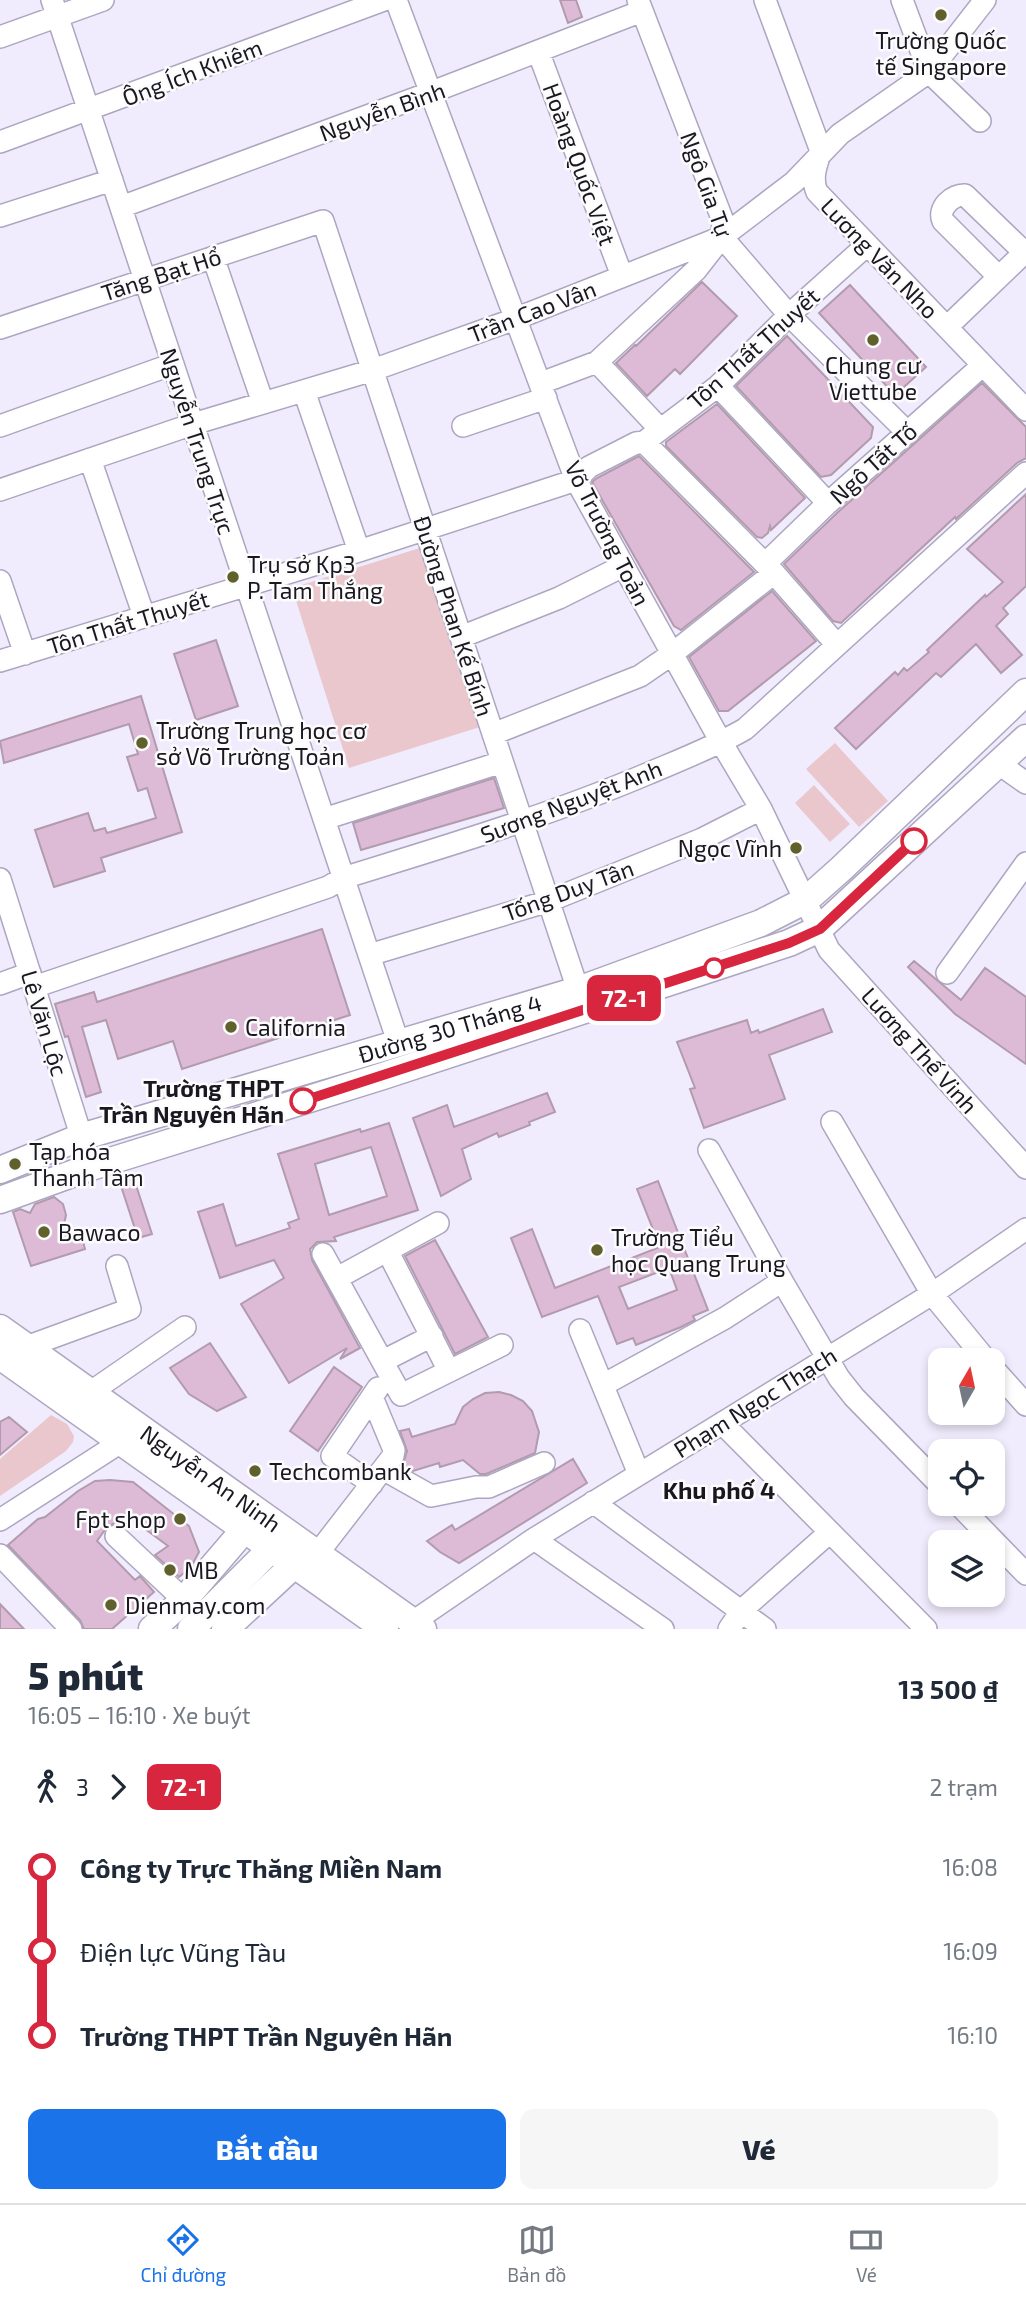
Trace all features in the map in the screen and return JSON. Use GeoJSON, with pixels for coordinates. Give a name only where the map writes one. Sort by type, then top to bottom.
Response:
{"type":"FeatureCollection","features":[{"type":"Feature","properties":{"kind":"main road","name":"Đường 30 Tháng 4"},"geometry":{"type":"LineString","coordinates":[[0,1200],[91,1167],[243,1119],[581,1000],[761,923],[806,900],[1026,692]]}},
{"type":"Feature","properties":{"kind":"main road","name":"Đường 30 Tháng 4"},"geometry":{"type":"LineString","coordinates":[[0,1170],[81,1137],[398,1042],[581,1000],[789,943],[820,929],[1015,754]]}},
{"type":"Feature","properties":{"kind":"main road"},"geometry":{"type":"LineString","coordinates":[[234,1091],[243,1119]]}},
{"type":"Feature","properties":{"kind":"main road","name":"Nguyễn An Ninh"},"geometry":{"type":"LineString","coordinates":[[0,1328],[91,1392],[280,1540],[418,1626]]}},
{"type":"Feature","properties":{"kind":"main road","name":"Nguyễn An Ninh"},"geometry":{"type":"LineString","coordinates":[[0,1356],[121,1442],[253,1520]]}},
{"type":"Feature","properties":{"kind":"main road"},"geometry":{"type":"LineString","coordinates":[[204,1621],[253,1520]]}},
{"type":"Feature","properties":{"kind":"main road"},"geometry":{"type":"LineString","coordinates":[[204,1621],[280,1540]]}},
{"type":"Feature","properties":{"kind":"main road"},"geometry":{"type":"LineString","coordinates":[[152,1629],[204,1621],[308,1555]]}},
{"type":"Feature","properties":{"kind":"main road","name":"Nguyễn An Ninh"},"geometry":{"type":"LineString","coordinates":[[308,1555],[385,1629]]}},
{"type":"Feature","properties":{"kind":"street"},"geometry":{"type":"LineString","coordinates":[[0,37],[54,9],[103,0]]}},
{"type":"Feature","properties":{"kind":"street","name":"Ông Ích Khiêm"},"geometry":{"type":"LineString","coordinates":[[0,142],[384,0]]}},
{"type":"Feature","properties":{"kind":"street","name":"Võ Trường Toản"},"geometry":{"type":"LineString","coordinates":[[396,0],[576,480],[721,742],[761,808],[820,929]]}},
{"type":"Feature","properties":{"kind":"street"},"geometry":{"type":"LineString","coordinates":[[765,0],[821,152]]}},
{"type":"Feature","properties":{"kind":"street"},"geometry":{"type":"LineString","coordinates":[[902,0],[929,72],[979,121]]}},
{"type":"Feature","properties":{"kind":"street","name":"Trần Cao Vân"},"geometry":{"type":"LineString","coordinates":[[0,490],[192,424],[373,370],[515,319],[722,236],[794,182],[840,134],[929,72],[985,0]]}},
{"type":"Feature","properties":{"kind":"street","name":"Nguyễn Bình"},"geometry":{"type":"LineString","coordinates":[[121,207],[538,51],[640,6]]}},
{"type":"Feature","properties":{"kind":"street","name":"Ngô Gia Tự"},"geometry":{"type":"LineString","coordinates":[[640,6],[723,221],[722,236],[789,315],[907,432]]}},
{"type":"Feature","properties":{"kind":"street","name":"Nguyễn Trung Trực"},"geometry":{"type":"LineString","coordinates":[[54,9],[398,1042]]}},
{"type":"Feature","properties":{"kind":"street","name":"Hoàng Quốc Việt"},"geometry":{"type":"LineString","coordinates":[[538,51],[622,276]]}},
{"type":"Feature","properties":{"kind":"street","name":"Lương Văn Nho"},"geometry":{"type":"LineString","coordinates":[[821,152],[814,172],[815,188],[1026,410]]}},
{"type":"Feature","properties":{"kind":"street"},"geometry":{"type":"LineString","coordinates":[[0,216],[112,180]]}},
{"type":"Feature","properties":{"kind":"street"},"geometry":{"type":"LineString","coordinates":[[947,327],[999,277],[1023,259],[965,195],[956,196],[942,208],[943,221],[999,277]]}},
{"type":"Feature","properties":{"kind":"street","name":"Tăng Bạt Hổ"},"geometry":{"type":"LineString","coordinates":[[0,328],[323,220]]}},
{"type":"Feature","properties":{"kind":"street","name":"Đường Phan Kế Bính"},"geometry":{"type":"LineString","coordinates":[[323,220],[581,1000]]}},
{"type":"Feature","properties":{"kind":"street"},"geometry":{"type":"LineString","coordinates":[[463,426],[544,390],[597,362],[696,270],[722,236]]}},
{"type":"Feature","properties":{"kind":"street","name":"Tôn Thất Thuyết"},"geometry":{"type":"LineString","coordinates":[[0,661],[426,530],[576,480],[589,467],[652,435],[718,386],[789,315],[867,245]]}},
{"type":"Feature","properties":{"kind":"street"},"geometry":{"type":"LineString","coordinates":[[213,257],[263,403]]}},
{"type":"Feature","properties":{"kind":"street"},"geometry":{"type":"LineString","coordinates":[[597,362],[652,435],[837,645]]}},
{"type":"Feature","properties":{"kind":"street"},"geometry":{"type":"LineString","coordinates":[[0,426],[173,364]]}},
{"type":"Feature","properties":{"kind":"street","name":"Ngô Tất Tố"},"geometry":{"type":"LineString","coordinates":[[493,734],[640,676],[672,654],[769,568],[828,503],[983,365]]}},
{"type":"Feature","properties":{"kind":"street"},"geometry":{"type":"LineString","coordinates":[[718,386],[828,503]]}},
{"type":"Feature","properties":{"kind":"street"},"geometry":{"type":"LineString","coordinates":[[304,391],[359,551]]}},
{"type":"Feature","properties":{"kind":"street"},"geometry":{"type":"LineString","coordinates":[[90,459],[144,617]]}},
{"type":"Feature","properties":{"kind":"street","name":"Sương Nguyệt Anh"},"geometry":{"type":"LineString","coordinates":[[0,984],[32,980],[328,887],[343,878],[523,823],[721,742],[745,729],[960,530],[1026,473]]}},
{"type":"Feature","properties":{"kind":"street"},"geometry":{"type":"LineString","coordinates":[[461,637],[559,598],[624,566]]}},
{"type":"Feature","properties":{"kind":"street"},"geometry":{"type":"LineString","coordinates":[[0,581],[25,654]]}},
{"type":"Feature","properties":{"kind":"street"},"geometry":{"type":"LineString","coordinates":[[1015,754],[1026,783]]}},
{"type":"Feature","properties":{"kind":"street"},"geometry":{"type":"LineString","coordinates":[[324,819],[502,762]]}},
{"type":"Feature","properties":{"kind":"street","name":"Tống Duy Tân"},"geometry":{"type":"LineString","coordinates":[[369,955],[548,901],[702,839],[761,808]]}},
{"type":"Feature","properties":{"kind":"street"},"geometry":{"type":"LineString","coordinates":[[947,973],[1026,863]]}},
{"type":"Feature","properties":{"kind":"street","name":"Lê Văn Lộc"},"geometry":{"type":"LineString","coordinates":[[0,879],[91,1167]]}},
{"type":"Feature","properties":{"kind":"street","name":"Lương Thế Vinh"},"geometry":{"type":"LineString","coordinates":[[820,929],[829,950],[1026,1168]]}},
{"type":"Feature","properties":{"kind":"street"},"geometry":{"type":"LineString","coordinates":[[832,1122],[932,1294],[976,1348]]}},
{"type":"Feature","properties":{"kind":"street"},"geometry":{"type":"LineString","coordinates":[[709,1150],[826,1357],[854,1397],[928,1473]]}},
{"type":"Feature","properties":{"kind":"street"},"geometry":{"type":"LineString","coordinates":[[337,1278],[438,1223]]}},
{"type":"Feature","properties":{"kind":"street","name":"Phạm Ngọc Thạch"},"geometry":{"type":"LineString","coordinates":[[418,1626],[534,1539],[932,1294],[1026,1229]]}},
{"type":"Feature","properties":{"kind":"street"},"geometry":{"type":"LineString","coordinates":[[388,1252],[449,1371]]}},
{"type":"Feature","properties":{"kind":"street"},"geometry":{"type":"LineString","coordinates":[[323,1254],[401,1395],[502,1345]]}},
{"type":"Feature","properties":{"kind":"street"},"geometry":{"type":"LineString","coordinates":[[26,1347],[130,1309],[117,1266]]}},
{"type":"Feature","properties":{"kind":"street"},"geometry":{"type":"LineString","coordinates":[[603,1385],[725,1318],[782,1281]]}},
{"type":"Feature","properties":{"kind":"street"},"geometry":{"type":"LineString","coordinates":[[91,1392],[185,1327]]}},
{"type":"Feature","properties":{"kind":"street"},"geometry":{"type":"LineString","coordinates":[[580,1330],[639,1474]]}},
{"type":"Feature","properties":{"kind":"street"},"geometry":{"type":"LineString","coordinates":[[432,1336],[386,1367],[372,1397],[332,1456],[378,1477],[431,1496],[475,1487],[489,1487],[544,1463]]}},
{"type":"Feature","properties":{"kind":"street"},"geometry":{"type":"LineString","coordinates":[[1005,1382],[1026,1405]]}},
{"type":"Feature","properties":{"kind":"street"},"geometry":{"type":"LineString","coordinates":[[308,1555],[378,1477],[393,1456],[394,1450],[372,1397]]}},
{"type":"Feature","properties":{"kind":"street"},"geometry":{"type":"LineString","coordinates":[[722,1423],[926,1629]]}},
{"type":"Feature","properties":{"kind":"street"},"geometry":{"type":"LineString","coordinates":[[0,1520],[121,1442]]}},
{"type":"Feature","properties":{"kind":"street"},"geometry":{"type":"LineString","coordinates":[[593,1502],[765,1629]]}},
{"type":"Feature","properties":{"kind":"street"},"geometry":{"type":"LineString","coordinates":[[970,1516],[1026,1574]]}},
{"type":"Feature","properties":{"kind":"street"},"geometry":{"type":"LineString","coordinates":[[729,1629],[742,1610],[830,1532]]}},
{"type":"Feature","properties":{"kind":"street"},"geometry":{"type":"LineString","coordinates":[[116,1536],[204,1621]]}},
{"type":"Feature","properties":{"kind":"street"},"geometry":{"type":"LineString","coordinates":[[534,1539],[663,1629]]}},
{"type":"Feature","properties":{"kind":"street"},"geometry":{"type":"LineString","coordinates":[[0,1555],[71,1629]]}},
{"type":"Feature","properties":{"kind":"shaded area"},"geometry":{"type":"Polygon","coordinates":[[[423,547],[480,727],[349,768],[292,588],[423,547]]]}},
{"type":"Feature","properties":{"kind":"shaded area"},"geometry":{"type":"Polygon","coordinates":[[[835,743],[888,801],[859,827],[806,769],[835,743]]]}},
{"type":"Feature","properties":{"kind":"shaded area"},"geometry":{"type":"Polygon","coordinates":[[[814,785],[850,824],[830,842],[795,803],[814,785]]]}},
{"type":"Feature","properties":{"kind":"shaded area"},"geometry":{"type":"Polygon","coordinates":[[[51,1415],[67,1424],[74,1436],[73,1442],[66,1451],[0,1496],[0,1459],[51,1415]]]}},
{"type":"Feature","properties":{"kind":"building"},"geometry":{"type":"Polygon","coordinates":[[[560,0],[576,0],[582,17],[568,23],[560,0]]]}},
{"type":"Feature","properties":{"kind":"building"},"geometry":{"type":"Polygon","coordinates":[[[702,282],[737,316],[680,374],[675,369],[647,396],[616,363],[702,282]]]}},
{"type":"Feature","properties":{"kind":"building","name":"Chung cư Viettube"},"geometry":{"type":"Polygon","coordinates":[[[850,285],[926,367],[895,395],[819,313],[850,285]]]}},
{"type":"Feature","properties":{"kind":"building"},"geometry":{"type":"Polygon","coordinates":[[[787,336],[873,427],[871,438],[831,475],[821,477],[736,386],[787,336]]]}},
{"type":"Feature","properties":{"kind":"building"},"geometry":{"type":"Polygon","coordinates":[[[982,383],[1026,427],[1026,458],[1017,463],[956,519],[955,517],[841,623],[833,621],[784,564],[982,383]]]}},
{"type":"Feature","properties":{"kind":"building"},"geometry":{"type":"Polygon","coordinates":[[[717,404],[805,498],[771,530],[770,526],[768,533],[762,538],[757,537],[666,446],[666,442],[717,404]]]}},
{"type":"Feature","properties":{"kind":"building"},"geometry":{"type":"Polygon","coordinates":[[[639,456],[754,572],[681,630],[674,626],[592,482],[639,456]]]}},
{"type":"Feature","properties":{"kind":"building"},"geometry":{"type":"Polygon","coordinates":[[[1026,494],[1026,586],[1003,608],[1008,614],[996,626],[1022,655],[1001,673],[976,644],[941,677],[936,673],[856,749],[835,728],[895,672],[898,675],[904,668],[907,671],[929,652],[927,650],[985,595],[986,597],[1003,582],[967,549],[1026,494]]]}},
{"type":"Feature","properties":{"kind":"building"},"geometry":{"type":"Polygon","coordinates":[[[772,591],[816,641],[728,711],[719,711],[689,657],[772,591]]]}},
{"type":"Feature","properties":{"kind":"building"},"geometry":{"type":"Polygon","coordinates":[[[216,640],[238,706],[196,720],[174,654],[216,640]]]}},
{"type":"Feature","properties":{"kind":"building"},"geometry":{"type":"Polygon","coordinates":[[[141,696],[182,832],[101,858],[105,871],[54,887],[35,830],[88,813],[94,831],[105,828],[107,833],[156,818],[147,788],[138,791],[127,757],[138,754],[129,724],[4,763],[0,741],[141,696]]]}},
{"type":"Feature","properties":{"kind":"building"},"geometry":{"type":"Polygon","coordinates":[[[494,778],[504,808],[361,850],[353,823],[494,778]]]}},
{"type":"Feature","properties":{"kind":"building"},"geometry":{"type":"Polygon","coordinates":[[[322,929],[350,1015],[182,1069],[173,1041],[118,1059],[106,1020],[82,1027],[101,1092],[86,1097],[68,1036],[65,1037],[55,1004],[94,992],[97,1002],[322,929]]]}},
{"type":"Feature","properties":{"kind":"building"},"geometry":{"type":"Polygon","coordinates":[[[914,961],[961,1000],[985,968],[1026,997],[1026,1064],[955,1014],[908,967],[914,961]]]}},
{"type":"Feature","properties":{"kind":"building"},"geometry":{"type":"Polygon","coordinates":[[[823,1009],[832,1032],[769,1055],[785,1099],[704,1128],[690,1089],[695,1088],[677,1042],[747,1020],[751,1033],[758,1030],[759,1033],[823,1009]]]}},
{"type":"Feature","properties":{"kind":"building"},"geometry":{"type":"Polygon","coordinates":[[[547,1093],[555,1112],[529,1122],[530,1125],[499,1137],[497,1133],[462,1149],[471,1179],[441,1196],[413,1118],[447,1105],[454,1127],[547,1093]]]}},
{"type":"Feature","properties":{"kind":"building"},"geometry":{"type":"Polygon","coordinates":[[[389,1123],[418,1210],[334,1237],[336,1241],[317,1242],[310,1249],[312,1260],[360,1348],[340,1359],[347,1348],[289,1383],[241,1304],[284,1278],[274,1260],[220,1278],[198,1212],[223,1204],[236,1246],[290,1228],[288,1223],[299,1219],[278,1154],[360,1129],[361,1132],[389,1123]],[[371,1147],[315,1164],[329,1215],[387,1196],[371,1147]]]}},
{"type":"Feature","properties":{"kind":"building"},"geometry":{"type":"Polygon","coordinates":[[[134,1179],[152,1234],[138,1238],[120,1183],[134,1179]]]}},
{"type":"Feature","properties":{"kind":"building"},"geometry":{"type":"Polygon","coordinates":[[[658,1181],[708,1310],[693,1316],[695,1320],[681,1327],[636,1345],[633,1338],[617,1344],[598,1296],[542,1317],[511,1238],[532,1229],[555,1288],[660,1247],[637,1189],[658,1181]],[[669,1268],[619,1287],[628,1309],[677,1290],[669,1268]]]}},
{"type":"Feature","properties":{"kind":"building","name":"Bawaco"},"geometry":{"type":"Polygon","coordinates":[[[54,1197],[63,1204],[66,1215],[62,1234],[81,1234],[85,1249],[31,1266],[13,1212],[20,1209],[30,1213],[35,1204],[54,1197]]]}},
{"type":"Feature","properties":{"kind":"building"},"geometry":{"type":"Polygon","coordinates":[[[435,1240],[488,1337],[455,1354],[405,1256],[435,1240]]]}},
{"type":"Feature","properties":{"kind":"building"},"geometry":{"type":"Polygon","coordinates":[[[210,1343],[246,1397],[217,1411],[189,1394],[170,1368],[210,1343]]]}},
{"type":"Feature","properties":{"kind":"building"},"geometry":{"type":"Polygon","coordinates":[[[334,1367],[362,1387],[318,1451],[290,1431],[334,1367]]]}},
{"type":"Feature","properties":{"kind":"building"},"geometry":{"type":"Polygon","coordinates":[[[499,1392],[523,1401],[532,1411],[539,1432],[535,1453],[486,1474],[480,1474],[463,1460],[440,1467],[439,1463],[413,1471],[403,1465],[407,1451],[400,1431],[409,1429],[412,1437],[455,1424],[463,1407],[473,1399],[485,1393],[499,1392]]]}},
{"type":"Feature","properties":{"kind":"building"},"geometry":{"type":"Polygon","coordinates":[[[9,1417],[27,1432],[0,1455],[0,1422],[9,1417]]]}},
{"type":"Feature","properties":{"kind":"building"},"geometry":{"type":"Polygon","coordinates":[[[573,1459],[587,1483],[459,1563],[427,1541],[452,1525],[455,1530],[573,1459]]]}},
{"type":"Feature","properties":{"kind":"building"},"geometry":{"type":"Polygon","coordinates":[[[95,1481],[133,1482],[189,1526],[199,1552],[191,1567],[179,1577],[155,1555],[168,1546],[125,1514],[107,1527],[97,1541],[135,1580],[140,1576],[154,1592],[112,1629],[84,1629],[80,1620],[8,1545],[38,1519],[45,1517],[78,1491],[95,1481]]]}},
{"type":"Feature","properties":{"kind":"building"},"geometry":{"type":"Polygon","coordinates":[[[0,1604],[24,1629],[0,1629],[0,1604]]]}},
{"type":"Feature","properties":{"kind":"bus line","name":"72-1"},"geometry":{"type":"LineString","coordinates":[[303,1101],[789,943],[820,929],[914,841]]}},
{"type":"Feature","properties":{"kind":"place","name":"Trường Quốc tế Singapore"},"geometry":{"type":"Point","coordinates":[941,15]}},
{"type":"Feature","properties":{"kind":"place","name":"Chung cư Viettube"},"geometry":{"type":"Point","coordinates":[873,340]}},
{"type":"Feature","properties":{"kind":"place","name":"Trụ sở Kp3 P. Tam Thắng"},"geometry":{"type":"Point","coordinates":[233,577]}},
{"type":"Feature","properties":{"kind":"place","name":"Trường Trung học cơ sở Võ Trường Toản"},"geometry":{"type":"Point","coordinates":[142,743]}},
{"type":"Feature","properties":{"kind":"place","name":"Ngọc Vĩnh"},"geometry":{"type":"Point","coordinates":[796,848]}},
{"type":"Feature","properties":{"kind":"place","name":"California"},"geometry":{"type":"Point","coordinates":[231,1027]}},
{"type":"Feature","properties":{"kind":"place","name":"Trường THPT Trần Nguyên Hãn"},"geometry":{"type":"Point","coordinates":[303,1101]}},
{"type":"Feature","properties":{"kind":"place","name":"Tạp hóa Thanh Tâm"},"geometry":{"type":"Point","coordinates":[15,1164]}},
{"type":"Feature","properties":{"kind":"place","name":"Bawaco"},"geometry":{"type":"Point","coordinates":[44,1232]}},
{"type":"Feature","properties":{"kind":"place","name":"Trường Tiểu học Quang Trung"},"geometry":{"type":"Point","coordinates":[597,1250]}},
{"type":"Feature","properties":{"kind":"place","name":"Techcombank"},"geometry":{"type":"Point","coordinates":[255,1471]}},
{"type":"Feature","properties":{"kind":"place","name":"Fpt shop"},"geometry":{"type":"Point","coordinates":[180,1519]}},
{"type":"Feature","properties":{"kind":"place","name":"MB"},"geometry":{"type":"Point","coordinates":[170,1570]}},
{"type":"Feature","properties":{"kind":"place","name":"Dienmay.com"},"geometry":{"type":"Point","coordinates":[111,1605]}},
{"type":"Feature","properties":{"kind":"district","name":"Khu phố 4"},"geometry":{"type":"Point","coordinates":[719,1489]}}]}
